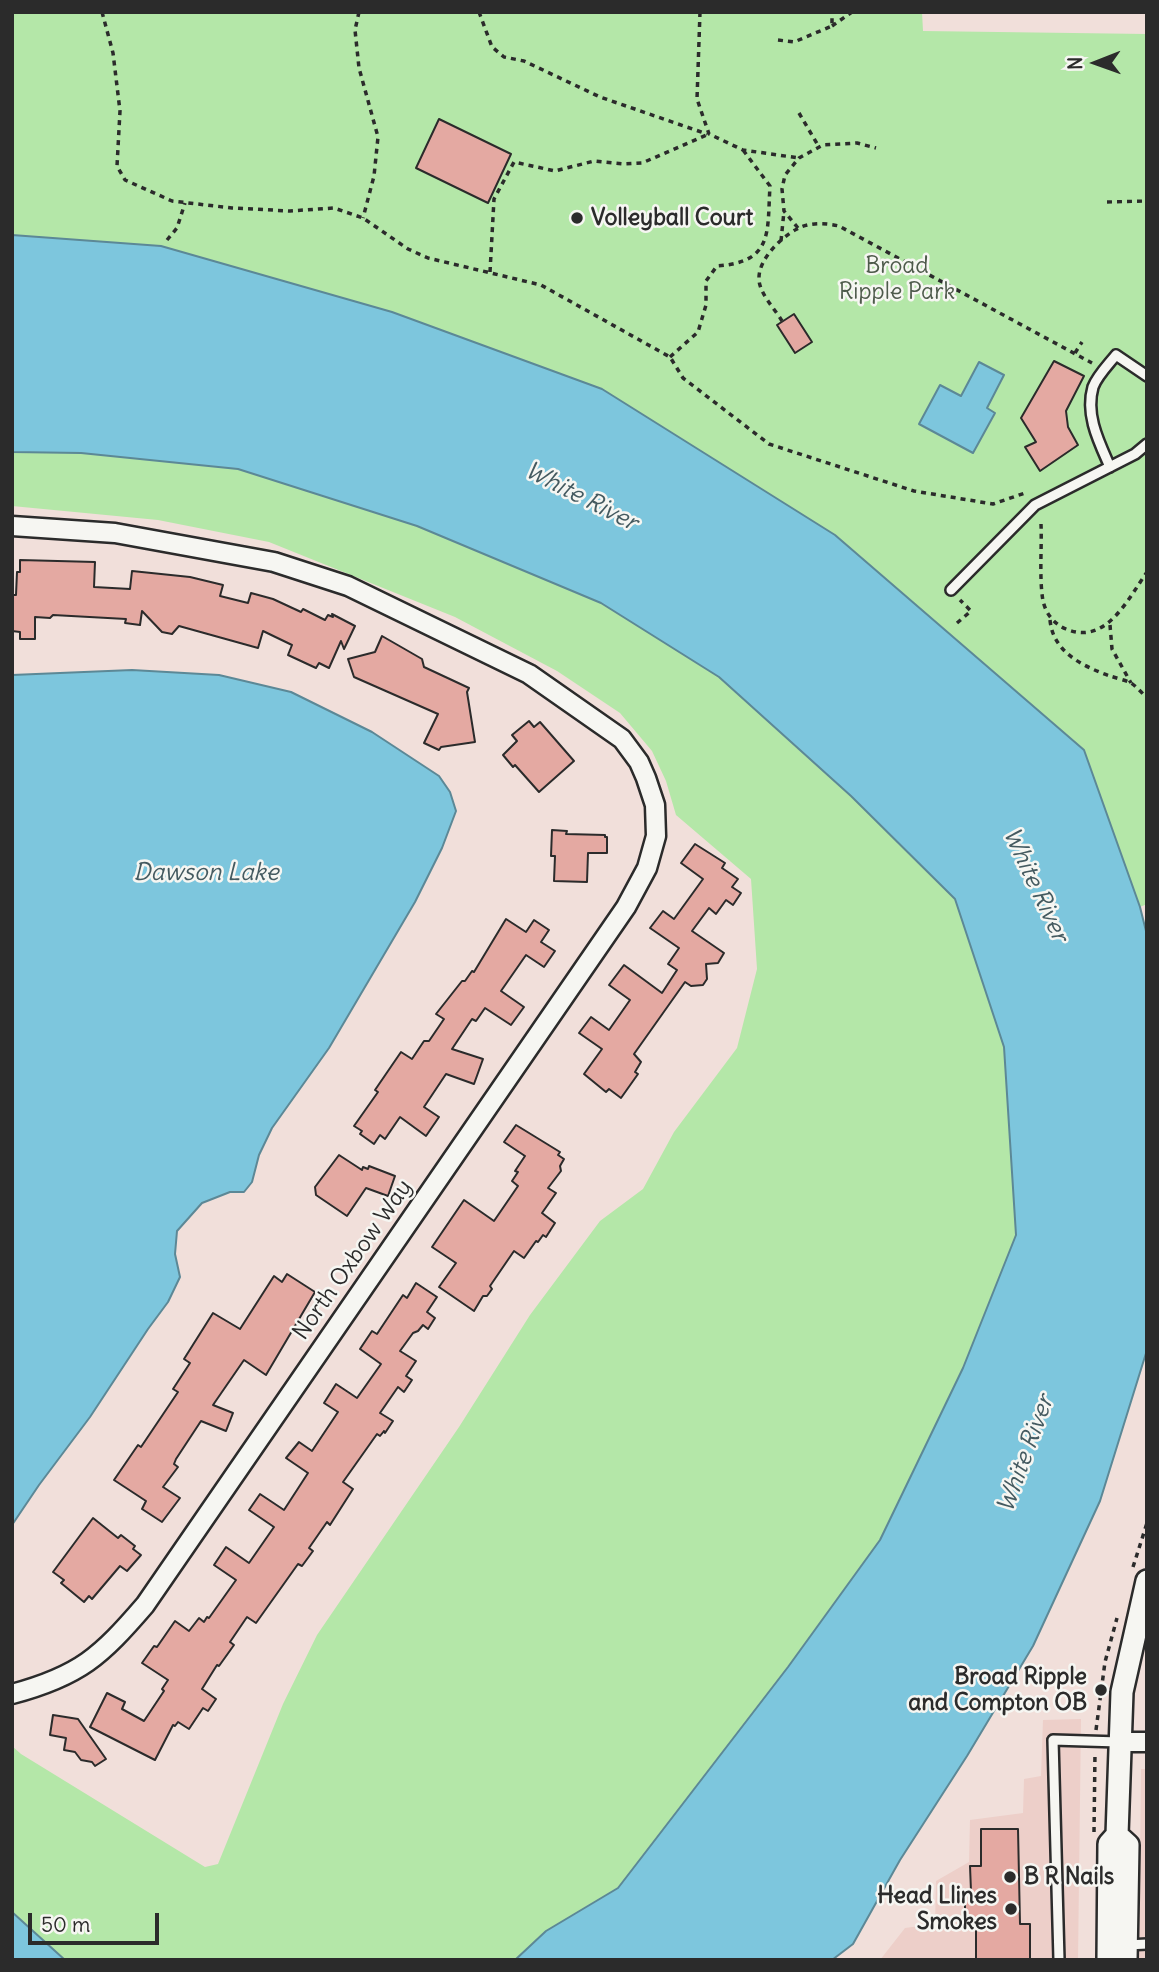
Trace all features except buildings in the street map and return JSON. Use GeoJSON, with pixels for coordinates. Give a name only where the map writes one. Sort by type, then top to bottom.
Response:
{"type":"FeatureCollection","features":[{"type":"Feature","properties":{"kind":"street","name":"North Oxbow Way"},"geometry":{"type":"LineString","coordinates":[[12,526],[115,533],[232,552],[274,562],[348,586],[528,674],[611,730],[622,739],[639,762],[655,805],[656,836],[647,868],[626,907],[145,1605],[111,1645],[85,1665],[47,1683],[12,1694]]}},
{"type":"Feature","properties":{"kind":"street"},"geometry":{"type":"LineString","coordinates":[[1108,1960],[1109,1844],[1117,1835],[1122,1692],[1142,1623],[1147,1581]]}},
{"type":"Feature","properties":{"kind":"street"},"geometry":{"type":"LineString","coordinates":[[1119,1742],[1147,1742]]}},
{"type":"Feature","properties":{"kind":"street"},"geometry":{"type":"LineString","coordinates":[[1117,1835],[1128,1845],[1133,1950]]}},
{"type":"Feature","properties":{"kind":"lane"},"geometry":{"type":"LineString","coordinates":[[1110,467],[1090,411],[1094,385],[1116,355],[1147,376]]}},
{"type":"Feature","properties":{"kind":"lane"},"geometry":{"type":"LineString","coordinates":[[951,590],[1035,505],[1135,454],[1147,444]]}},
{"type":"Feature","properties":{"kind":"lane"},"geometry":{"type":"LineString","coordinates":[[1059,1960],[1053,1740],[1119,1742]]}},
{"type":"Feature","properties":{"kind":"path"},"geometry":{"type":"LineString","coordinates":[[102,12],[114,53],[120,111],[117,166],[125,180],[172,201],[290,211],[334,208],[363,218],[408,249],[428,258],[541,285],[670,357],[683,378],[769,444],[914,491],[993,504],[1029,492]]}},
{"type":"Feature","properties":{"kind":"path"},"geometry":{"type":"LineString","coordinates":[[359,12],[355,30],[359,68],[378,137],[374,176],[363,218]]}},
{"type":"Feature","properties":{"kind":"path"},"geometry":{"type":"LineString","coordinates":[[479,12],[492,47],[504,57],[524,61],[600,97],[709,135],[743,150],[799,158]]}},
{"type":"Feature","properties":{"kind":"path"},"geometry":{"type":"LineString","coordinates":[[700,12],[697,99],[709,135]]}},
{"type":"Feature","properties":{"kind":"path"},"geometry":{"type":"LineString","coordinates":[[832,12],[832,26]]}},
{"type":"Feature","properties":{"kind":"path"},"geometry":{"type":"LineString","coordinates":[[778,40],[794,42],[832,26],[852,12]]}},
{"type":"Feature","properties":{"kind":"path"},"geometry":{"type":"LineString","coordinates":[[799,113],[819,147]]}},
{"type":"Feature","properties":{"kind":"path"},"geometry":{"type":"LineString","coordinates":[[490,272],[494,199],[514,162],[555,171],[594,161],[642,163],[709,135]]}},
{"type":"Feature","properties":{"kind":"path"},"geometry":{"type":"LineString","coordinates":[[781,242],[784,211],[782,189],[785,175],[799,158],[819,147],[857,143],[876,148]]}},
{"type":"Feature","properties":{"kind":"path"},"geometry":{"type":"LineString","coordinates":[[670,357],[698,332],[706,305],[706,281],[717,266],[735,264],[755,255],[766,239],[771,186],[743,150]]}},
{"type":"Feature","properties":{"kind":"path"},"geometry":{"type":"LineString","coordinates":[[1107,202],[1147,201]]}},
{"type":"Feature","properties":{"kind":"path"},"geometry":{"type":"LineString","coordinates":[[167,240],[177,228],[185,203]]}},
{"type":"Feature","properties":{"kind":"path"},"geometry":{"type":"LineString","coordinates":[[784,211],[798,228]]}},
{"type":"Feature","properties":{"kind":"path"},"geometry":{"type":"LineString","coordinates":[[782,321],[760,286],[758,276],[761,265],[781,242],[798,228],[825,223],[839,226],[1094,364]]}},
{"type":"Feature","properties":{"kind":"path"},"geometry":{"type":"LineString","coordinates":[[1075,353],[1082,342]]}},
{"type":"Feature","properties":{"kind":"path"},"geometry":{"type":"LineString","coordinates":[[1041,524],[1043,601],[1056,641],[1071,657],[1085,666],[1131,683]]}},
{"type":"Feature","properties":{"kind":"path"},"geometry":{"type":"LineString","coordinates":[[1050,618],[1059,626],[1079,632],[1110,625],[1147,572]]}},
{"type":"Feature","properties":{"kind":"path"},"geometry":{"type":"LineString","coordinates":[[951,590],[971,611],[957,623]]}},
{"type":"Feature","properties":{"kind":"path"},"geometry":{"type":"LineString","coordinates":[[1110,625],[1112,649],[1131,683],[1147,698]]}},
{"type":"Feature","properties":{"kind":"shaded area"},"geometry":{"type":"Polygon","coordinates":[[[1081,1719],[1078,1960],[880,1960],[905,1928],[935,1924],[936,1881],[969,1862],[970,1820],[1023,1813],[1024,1779],[1041,1776],[1043,1720],[1081,1719]]]}},
{"type":"Feature","properties":{"kind":"shaded area"},"geometry":{"type":"Polygon","coordinates":[[[1141,1769],[1147,1769],[1147,1960],[1139,1960],[1141,1769]]]}},
{"type":"Feature","properties":{"kind":"green space","name":"Broad Ripple Park"},"geometry":{"type":"Polygon","coordinates":[[[12,12],[922,12],[923,31],[1147,34],[1147,904],[1140,907],[1084,750],[835,535],[602,389],[392,312],[161,246],[12,235],[12,12]]]}},
{"type":"Feature","properties":{"kind":"green space"},"geometry":{"type":"Polygon","coordinates":[[[12,452],[81,453],[238,469],[417,526],[601,603],[719,677],[851,796],[955,899],[1004,1047],[1016,1235],[963,1368],[880,1540],[788,1667],[618,1888],[546,1931],[515,1960],[65,1960],[12,1912],[12,1746],[205,1867],[218,1864],[283,1704],[317,1635],[459,1427],[530,1315],[600,1221],[643,1189],[674,1132],[737,1048],[757,969],[751,879],[676,815],[666,781],[652,751],[620,713],[557,671],[455,617],[269,542],[158,520],[12,506],[12,452]]]}},
{"type":"Feature","properties":{"kind":"water","name":"White River"},"geometry":{"type":"Polygon","coordinates":[[[12,235],[161,246],[392,312],[602,389],[835,535],[1084,750],[1140,907],[1147,935],[1147,1350],[1100,1501],[1033,1646],[900,1860],[853,1944],[832,1960],[515,1960],[546,1931],[618,1888],[788,1667],[880,1540],[963,1368],[1016,1235],[1004,1047],[955,899],[851,796],[719,677],[601,603],[417,526],[238,469],[81,453],[12,452],[12,235]]]}},
{"type":"Feature","properties":{"kind":"water"},"geometry":{"type":"Polygon","coordinates":[[[979,362],[1004,375],[987,408],[995,413],[973,453],[919,424],[940,385],[961,396],[979,362]]]}},
{"type":"Feature","properties":{"kind":"water","name":"Dawson Lake"},"geometry":{"type":"Polygon","coordinates":[[[132,670],[219,675],[291,692],[372,732],[439,776],[450,792],[456,811],[442,848],[415,902],[329,1048],[272,1128],[259,1155],[252,1182],[244,1192],[230,1192],[202,1203],[177,1231],[175,1254],[180,1277],[168,1302],[12,1525],[12,675],[132,670]]]}},
{"type":"Feature","properties":{"kind":"water"},"geometry":{"type":"Polygon","coordinates":[[[12,1912],[65,1960],[12,1960],[12,1912]]]}},
{"type":"Feature","properties":{"kind":"place","name":"Volleyball Court"},"geometry":{"type":"Point","coordinates":[577,218]}},
{"type":"Feature","properties":{"kind":"place","name":"Broad Ripple and Compton OB"},"geometry":{"type":"Point","coordinates":[1101,1690]}},
{"type":"Feature","properties":{"kind":"place","name":"B R Nails"},"geometry":{"type":"Point","coordinates":[1010,1877]}},
{"type":"Feature","properties":{"kind":"place","name":"Head Llines Smokes"},"geometry":{"type":"Point","coordinates":[1011,1909]}}]}
